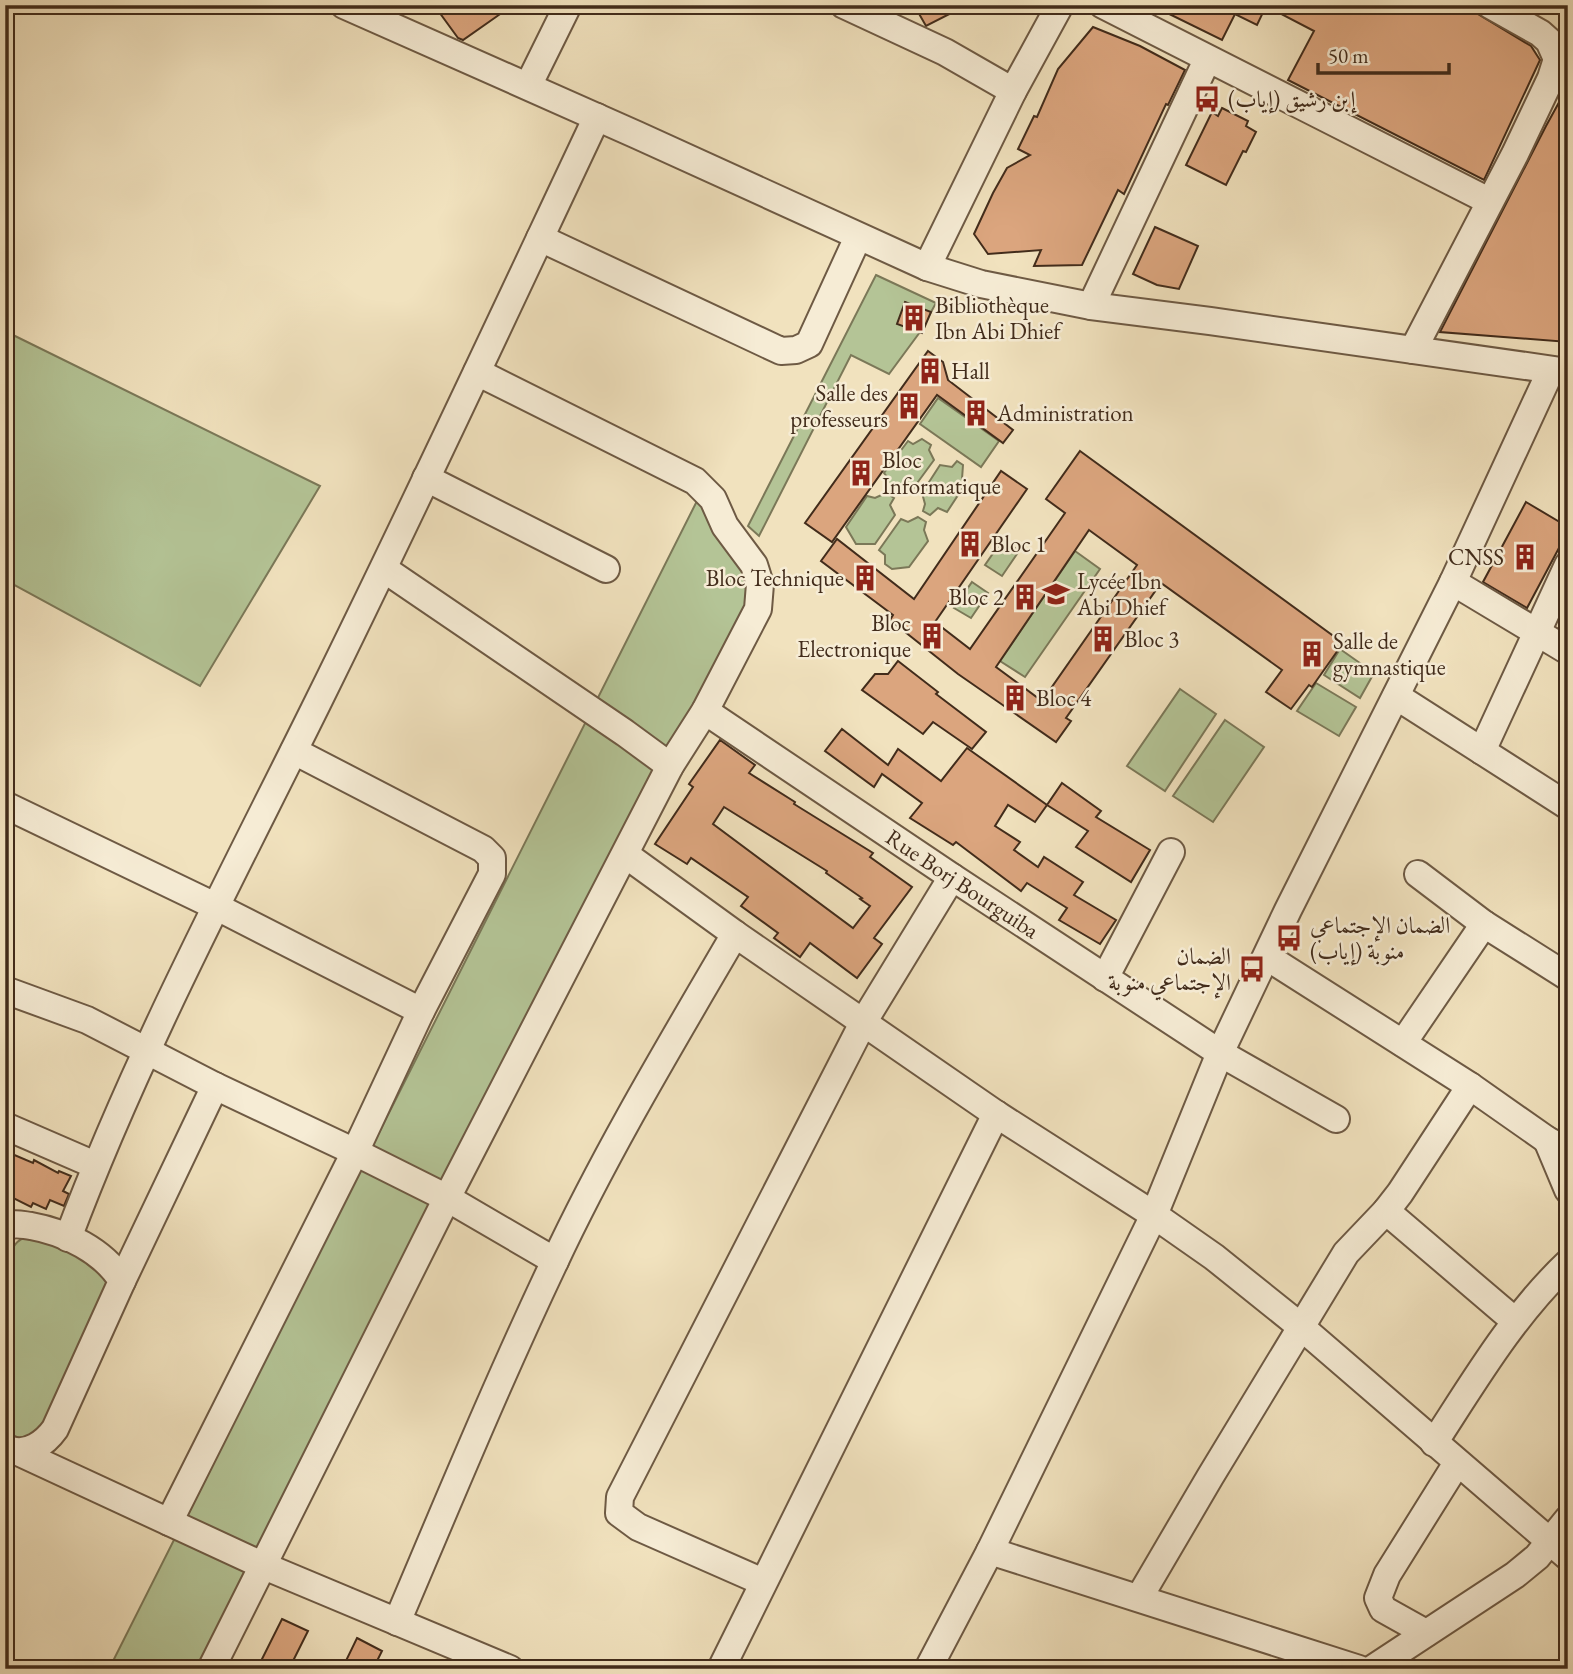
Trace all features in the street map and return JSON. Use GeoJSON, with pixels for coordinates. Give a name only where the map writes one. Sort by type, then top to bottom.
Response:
{"type":"FeatureCollection","features":[{"type":"Feature","properties":{"kind":"street"},"geometry":{"type":"LineString","coordinates":[[344,5],[858,237],[928,267],[981,284],[1091,306],[1559,371],[1288,910],[1220,1053],[1154,1215],[990,1551],[928,1669]]}},
{"type":"Feature","properties":{"kind":"street"},"geometry":{"type":"LineString","coordinates":[[528,86],[568,5]]}},
{"type":"Feature","properties":{"kind":"street"},"geometry":{"type":"LineString","coordinates":[[844,5],[945,52],[1013,91]]}},
{"type":"Feature","properties":{"kind":"street"},"geometry":{"type":"LineString","coordinates":[[928,267],[1013,91],[1060,5]]}},
{"type":"Feature","properties":{"kind":"street"},"geometry":{"type":"LineString","coordinates":[[1103,5],[1489,201]]}},
{"type":"Feature","properties":{"kind":"street"},"geometry":{"type":"LineString","coordinates":[[1413,350],[1541,99],[1557,59],[1549,41],[1540,33],[1490,5]]}},
{"type":"Feature","properties":{"kind":"street"},"geometry":{"type":"LineString","coordinates":[[1091,306],[1207,60]]}},
{"type":"Feature","properties":{"kind":"street"},"geometry":{"type":"LineString","coordinates":[[68,1238],[95,1165],[215,906],[384,569],[597,117]]}},
{"type":"Feature","properties":{"kind":"street"},"geometry":{"type":"LineString","coordinates":[[540,238],[781,351],[796,350],[809,344],[858,237]]}},
{"type":"Feature","properties":{"kind":"street"},"geometry":{"type":"LineString","coordinates":[[211,1669],[447,1198],[670,766],[705,711],[758,609],[760,584],[754,565],[725,526],[713,499],[695,481],[477,372]]}},
{"type":"Feature","properties":{"kind":"street"},"geometry":{"type":"LineString","coordinates":[[426,478],[606,569]]}},
{"type":"Feature","properties":{"kind":"street"},"geometry":{"type":"LineString","coordinates":[[1482,751],[1568,565]]}},
{"type":"Feature","properties":{"kind":"street"},"geometry":{"type":"LineString","coordinates":[[384,569],[670,766]]}},
{"type":"Feature","properties":{"kind":"street"},"geometry":{"type":"LineString","coordinates":[[1453,582],[1568,651]]}},
{"type":"Feature","properties":{"kind":"street"},"geometry":{"type":"LineString","coordinates":[[1396,696],[1568,806]]}},
{"type":"Feature","properties":{"kind":"street","name":"Rue Borj Bourguiba"},"geometry":{"type":"LineString","coordinates":[[705,711],[1220,1053],[1336,1119]]}},
{"type":"Feature","properties":{"kind":"street"},"geometry":{"type":"LineString","coordinates":[[169,1521],[355,1152],[421,1011],[492,874],[492,858],[483,849],[294,751]]}},
{"type":"Feature","properties":{"kind":"street"},"geometry":{"type":"LineString","coordinates":[[5,805],[215,906],[421,1011]]}},
{"type":"Feature","properties":{"kind":"street"},"geometry":{"type":"LineString","coordinates":[[1105,978],[1171,852]]}},
{"type":"Feature","properties":{"kind":"street"},"geometry":{"type":"LineString","coordinates":[[626,855],[735,934],[996,1114],[1154,1215],[1214,1257],[1300,1326],[1559,1549]]}},
{"type":"Feature","properties":{"kind":"street"},"geometry":{"type":"LineString","coordinates":[[1418,874],[1485,924],[1568,977]]}},
{"type":"Feature","properties":{"kind":"street"},"geometry":{"type":"LineString","coordinates":[[763,1582],[638,1527],[619,1513],[620,1497],[864,1021],[952,877]]}},
{"type":"Feature","properties":{"kind":"street"},"geometry":{"type":"LineString","coordinates":[[1403,1042],[1485,924]]}},
{"type":"Feature","properties":{"kind":"street"},"geometry":{"type":"LineString","coordinates":[[397,1622],[555,1261],[638,1100],[735,934]]}},
{"type":"Feature","properties":{"kind":"street"},"geometry":{"type":"LineString","coordinates":[[1267,957],[1403,1042],[1557,1145],[1568,1190]]}},
{"type":"Feature","properties":{"kind":"street"},"geometry":{"type":"LineString","coordinates":[[5,990],[87,1020],[215,1086],[355,1152],[447,1198],[555,1261]]}},
{"type":"Feature","properties":{"kind":"street"},"geometry":{"type":"LineString","coordinates":[[11,1450],[36,1447],[55,1429],[215,1086]]}},
{"type":"Feature","properties":{"kind":"street"},"geometry":{"type":"LineString","coordinates":[[1139,1598],[1346,1253],[1386,1211],[1470,1086]]}},
{"type":"Feature","properties":{"kind":"street"},"geometry":{"type":"LineString","coordinates":[[720,1669],[996,1114]]}},
{"type":"Feature","properties":{"kind":"street"},"geometry":{"type":"LineString","coordinates":[[5,1126],[95,1165]]}},
{"type":"Feature","properties":{"kind":"street"},"geometry":{"type":"LineString","coordinates":[[1386,1211],[1515,1321]]}},
{"type":"Feature","properties":{"kind":"street"},"geometry":{"type":"LineString","coordinates":[[5,1227],[12,1223],[48,1229],[68,1238],[106,1261],[122,1282]]}},
{"type":"Feature","properties":{"kind":"street"},"geometry":{"type":"LineString","coordinates":[[1434,1443],[1515,1321],[1568,1263]]}},
{"type":"Feature","properties":{"kind":"street"},"geometry":{"type":"LineString","coordinates":[[11,1450],[264,1566],[510,1669]]}},
{"type":"Feature","properties":{"kind":"street"},"geometry":{"type":"LineString","coordinates":[[1426,1633],[1382,1609],[1378,1598],[1387,1575],[1457,1463]]}},
{"type":"Feature","properties":{"kind":"street"},"geometry":{"type":"LineString","coordinates":[[1559,1549],[1568,1519]]}},
{"type":"Feature","properties":{"kind":"street"},"geometry":{"type":"LineString","coordinates":[[1372,1669],[1537,1557],[1559,1549]]}},
{"type":"Feature","properties":{"kind":"street"},"geometry":{"type":"LineString","coordinates":[[990,1551],[1359,1669]]}},
{"type":"Feature","properties":{"kind":"green space"},"geometry":{"type":"Polygon","coordinates":[[[876,275],[936,303],[920,332],[889,374],[851,355],[759,536],[748,526],[876,275]]]}},
{"type":"Feature","properties":{"kind":"green space"},"geometry":{"type":"Polygon","coordinates":[[[13,335],[320,486],[200,686],[5,580],[5,345],[13,335]]]}},
{"type":"Feature","properties":{"kind":"green space"},"geometry":{"type":"Polygon","coordinates":[[[938,398],[999,441],[981,467],[920,424],[938,398]]]}},
{"type":"Feature","properties":{"kind":"green space"},"geometry":{"type":"Polygon","coordinates":[[[922,439],[931,445],[929,450],[934,460],[912,490],[904,489],[900,492],[888,483],[884,473],[908,441],[913,444],[922,439]]]}},
{"type":"Feature","properties":{"kind":"green space"},"geometry":{"type":"Polygon","coordinates":[[[957,461],[963,465],[962,479],[966,483],[947,512],[938,508],[930,515],[923,511],[925,504],[922,493],[940,465],[952,467],[957,461]]]}},
{"type":"Feature","properties":{"kind":"green space"},"geometry":{"type":"Polygon","coordinates":[[[702,491],[751,581],[751,601],[207,1669],[109,1669],[702,491]]]}},
{"type":"Feature","properties":{"kind":"green space"},"geometry":{"type":"Polygon","coordinates":[[[886,493],[894,498],[890,505],[895,515],[875,544],[856,544],[846,527],[867,496],[875,498],[886,493]]]}},
{"type":"Feature","properties":{"kind":"green space"},"geometry":{"type":"Polygon","coordinates":[[[918,517],[926,522],[924,530],[928,541],[909,567],[892,569],[885,564],[885,555],[879,550],[901,519],[908,522],[918,517]]]}},
{"type":"Feature","properties":{"kind":"green space"},"geometry":{"type":"Polygon","coordinates":[[[1003,539],[1019,551],[1002,576],[985,565],[1003,539]]]}},
{"type":"Feature","properties":{"kind":"green space"},"geometry":{"type":"Polygon","coordinates":[[[1075,551],[1100,569],[1025,677],[1000,661],[1075,551]]]}},
{"type":"Feature","properties":{"kind":"green space"},"geometry":{"type":"Polygon","coordinates":[[[972,582],[988,593],[971,618],[954,608],[972,582]]]}},
{"type":"Feature","properties":{"kind":"green space"},"geometry":{"type":"Polygon","coordinates":[[[1340,649],[1374,673],[1360,698],[1324,675],[1340,649]]]}},
{"type":"Feature","properties":{"kind":"green space"},"geometry":{"type":"Polygon","coordinates":[[[1316,683],[1356,707],[1339,736],[1297,711],[1316,683]]]}},
{"type":"Feature","properties":{"kind":"green space"},"geometry":{"type":"Polygon","coordinates":[[[1180,689],[1216,714],[1165,791],[1127,766],[1180,689]]]}},
{"type":"Feature","properties":{"kind":"green space"},"geometry":{"type":"Polygon","coordinates":[[[1225,720],[1264,747],[1213,822],[1173,796],[1225,720]]]}},
{"type":"Feature","properties":{"kind":"green space"},"geometry":{"type":"Polygon","coordinates":[[[38,1235],[105,1268],[112,1278],[50,1428],[28,1442],[5,1432],[5,1263],[20,1240],[38,1235]]]}},
{"type":"Feature","properties":{"kind":"building"},"geometry":{"type":"Polygon","coordinates":[[[434,5],[513,5],[463,40],[458,38],[434,5]]]}},
{"type":"Feature","properties":{"kind":"building"},"geometry":{"type":"Polygon","coordinates":[[[914,5],[967,5],[926,26],[914,5]]]}},
{"type":"Feature","properties":{"kind":"building"},"geometry":{"type":"Polygon","coordinates":[[[1151,5],[1463,5],[1531,46],[1540,60],[1484,180],[1288,80],[1314,31],[1266,6],[1257,25],[1235,14],[1222,40],[1151,5]]]}},
{"type":"Feature","properties":{"kind":"building"},"geometry":{"type":"Polygon","coordinates":[[[1093,27],[1140,46],[1185,70],[1124,194],[1118,190],[1082,265],[1034,266],[1041,250],[988,254],[974,234],[1007,168],[1030,155],[1018,149],[1034,116],[1037,117],[1058,69],[1093,27]]]}},
{"type":"Feature","properties":{"kind":"building"},"geometry":{"type":"Polygon","coordinates":[[[1568,86],[1568,342],[1440,332],[1546,126],[1568,86]]]}},
{"type":"Feature","properties":{"kind":"building"},"geometry":{"type":"Polygon","coordinates":[[[1222,108],[1248,121],[1246,126],[1256,132],[1226,185],[1186,165],[1212,112],[1218,116],[1222,108]]]}},
{"type":"Feature","properties":{"kind":"building"},"geometry":{"type":"Polygon","coordinates":[[[1155,227],[1198,246],[1179,289],[1157,285],[1133,274],[1155,227]]]}},
{"type":"Feature","properties":{"kind":"building","name":"Bibliothèque Ibn Abi Dhief"},"geometry":{"type":"Polygon","coordinates":[[[905,302],[931,312],[922,333],[897,324],[905,302]]]}},
{"type":"Feature","properties":{"kind":"building"},"geometry":{"type":"Polygon","coordinates":[[[928,351],[943,362],[948,380],[1013,430],[1003,443],[937,395],[832,542],[805,523],[928,351]]]}},
{"type":"Feature","properties":{"kind":"building"},"geometry":{"type":"Polygon","coordinates":[[[1080,451],[1343,643],[1312,687],[1309,685],[1291,709],[1266,692],[1282,670],[1161,583],[1066,718],[1071,721],[1056,742],[958,674],[890,620],[893,615],[821,561],[837,539],[914,599],[1001,471],[1027,489],[935,622],[970,649],[1065,513],[1046,499],[1080,451]],[[1089,530],[996,667],[1042,701],[1137,565],[1089,530]]]}},
{"type":"Feature","properties":{"kind":"building","name":"CNSS"},"geometry":{"type":"Polygon","coordinates":[[[1526,502],[1568,527],[1527,608],[1483,582],[1526,502]]]}},
{"type":"Feature","properties":{"kind":"building"},"geometry":{"type":"Polygon","coordinates":[[[898,661],[986,732],[972,749],[933,722],[923,734],[862,690],[875,674],[888,674],[898,661]]]}},
{"type":"Feature","properties":{"kind":"building"},"geometry":{"type":"Polygon","coordinates":[[[842,729],[888,765],[898,749],[941,781],[967,748],[1047,805],[1035,822],[1008,805],[995,826],[1020,842],[1014,850],[1038,867],[1044,857],[1083,882],[1074,895],[1116,920],[1100,944],[1059,920],[1067,908],[1027,883],[1021,891],[956,842],[953,845],[910,818],[922,803],[882,774],[874,787],[825,751],[842,729]]]}},
{"type":"Feature","properties":{"kind":"building"},"geometry":{"type":"Polygon","coordinates":[[[720,740],[755,765],[749,773],[873,853],[870,857],[912,887],[874,938],[882,944],[857,978],[810,943],[800,957],[774,938],[778,933],[741,906],[748,897],[691,858],[687,864],[655,844],[693,787],[689,784],[720,740]],[[724,807],[713,824],[853,928],[870,906],[826,873],[827,871],[724,807]]]}},
{"type":"Feature","properties":{"kind":"building"},"geometry":{"type":"Polygon","coordinates":[[[1062,783],[1101,811],[1096,817],[1150,850],[1131,882],[1076,847],[1088,831],[1047,805],[1062,783]]]}},
{"type":"Feature","properties":{"kind":"building"},"geometry":{"type":"Polygon","coordinates":[[[5,1151],[71,1176],[63,1191],[69,1194],[64,1206],[50,1200],[46,1209],[33,1203],[31,1207],[5,1194],[5,1151]]]}},
{"type":"Feature","properties":{"kind":"building"},"geometry":{"type":"Polygon","coordinates":[[[282,1619],[308,1631],[289,1669],[257,1669],[282,1619]]]}},
{"type":"Feature","properties":{"kind":"building"},"geometry":{"type":"Polygon","coordinates":[[[357,1638],[382,1651],[373,1669],[342,1669],[357,1638]]]}},
{"type":"Feature","properties":{"kind":"place","name":"إبن رشيق (إياب)"},"geometry":{"type":"Point","coordinates":[1207,99]}},
{"type":"Feature","properties":{"kind":"place","name":"Bibliothèque Ibn Abi Dhief"},"geometry":{"type":"Point","coordinates":[914,318]}},
{"type":"Feature","properties":{"kind":"place","name":"Hall"},"geometry":{"type":"Point","coordinates":[930,371]}},
{"type":"Feature","properties":{"kind":"place","name":"Salle des professeurs"},"geometry":{"type":"Point","coordinates":[909,406]}},
{"type":"Feature","properties":{"kind":"place","name":"Administration"},"geometry":{"type":"Point","coordinates":[976,413]}},
{"type":"Feature","properties":{"kind":"place","name":"Bloc Informatique"},"geometry":{"type":"Point","coordinates":[861,473]}},
{"type":"Feature","properties":{"kind":"place","name":"Bloc 1"},"geometry":{"type":"Point","coordinates":[970,544]}},
{"type":"Feature","properties":{"kind":"place","name":"CNSS"},"geometry":{"type":"Point","coordinates":[1525,557]}},
{"type":"Feature","properties":{"kind":"place","name":"Bloc Technique"},"geometry":{"type":"Point","coordinates":[865,578]}},
{"type":"Feature","properties":{"kind":"place","name":"Lycée Ibn Abi Dhief"},"geometry":{"type":"Point","coordinates":[1056,594]}},
{"type":"Feature","properties":{"kind":"place","name":"Bloc 2"},"geometry":{"type":"Point","coordinates":[1025,597]}},
{"type":"Feature","properties":{"kind":"place","name":"Bloc Electronique"},"geometry":{"type":"Point","coordinates":[932,636]}},
{"type":"Feature","properties":{"kind":"place","name":"Bloc 3"},"geometry":{"type":"Point","coordinates":[1103,639]}},
{"type":"Feature","properties":{"kind":"place","name":"Salle de gymnastique"},"geometry":{"type":"Point","coordinates":[1312,654]}},
{"type":"Feature","properties":{"kind":"place","name":"Bloc 4"},"geometry":{"type":"Point","coordinates":[1015,698]}},
{"type":"Feature","properties":{"kind":"place","name":"الضمان الإجتماعي منوبة (إياب)"},"geometry":{"type":"Point","coordinates":[1289,938]}},
{"type":"Feature","properties":{"kind":"place","name":"الضمان الإجتماعي منوبة"},"geometry":{"type":"Point","coordinates":[1252,969]}}]}
